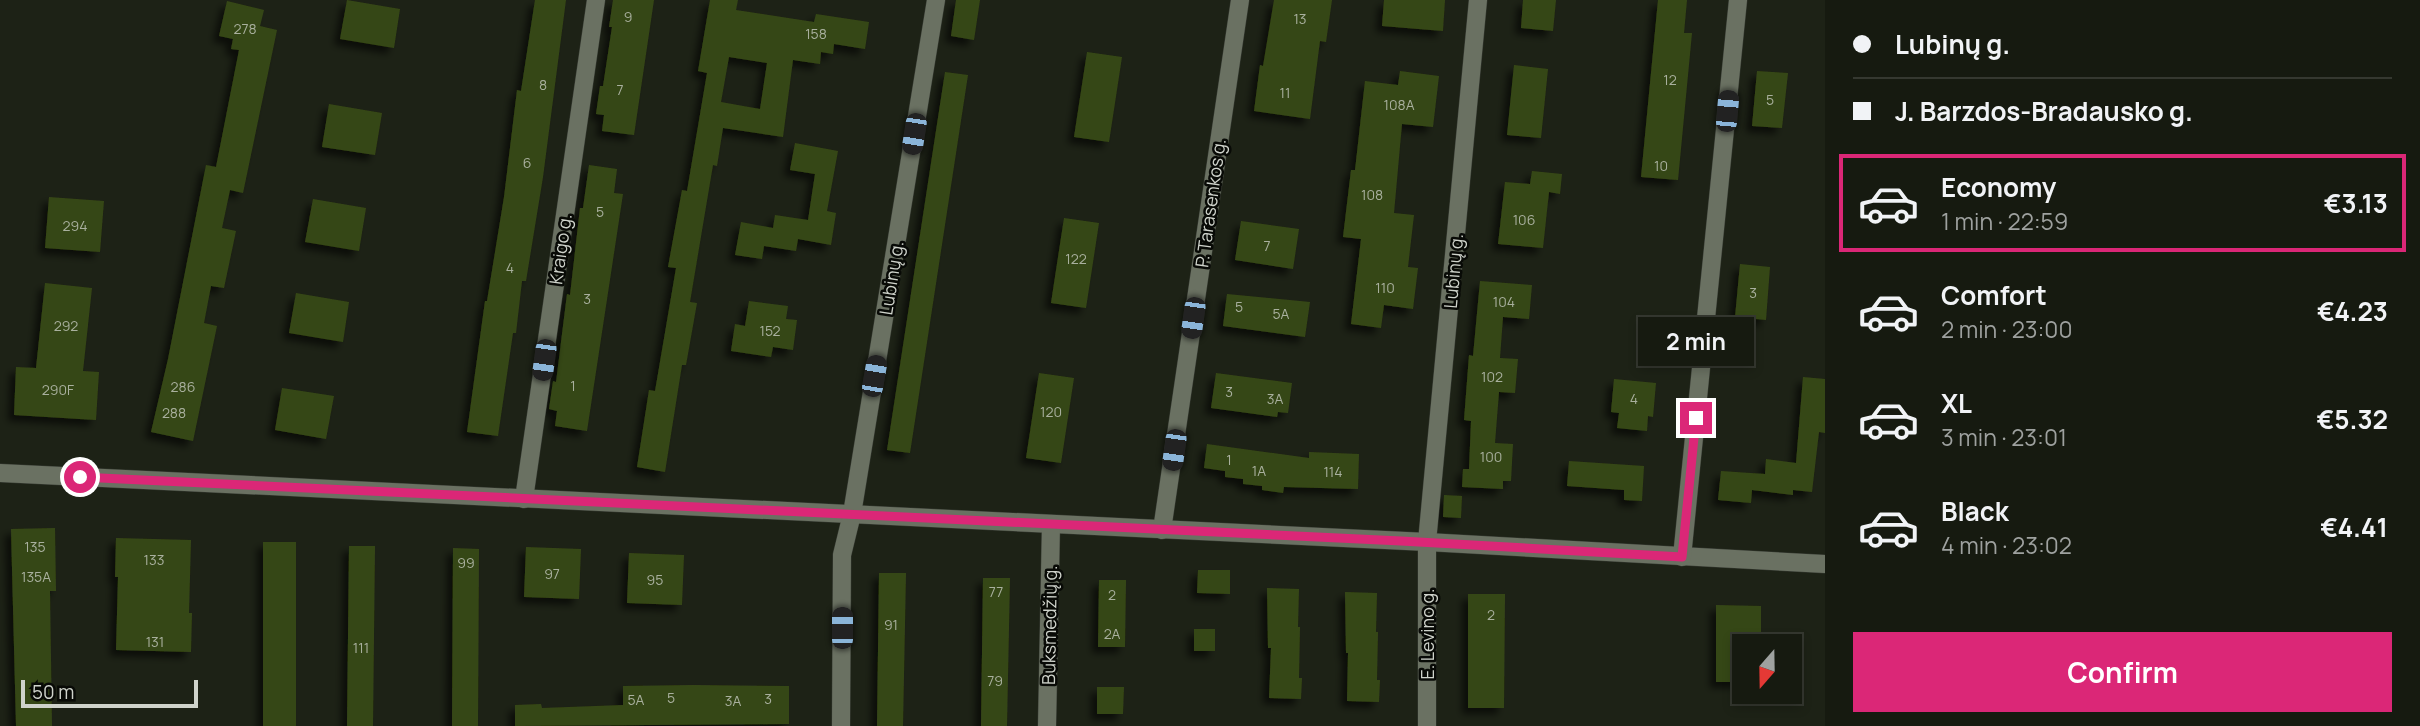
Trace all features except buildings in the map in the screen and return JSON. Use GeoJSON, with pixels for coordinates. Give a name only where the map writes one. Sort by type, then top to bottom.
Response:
{"type":"FeatureCollection","features":[{"type":"Feature","properties":{"kind":"street","name":"Kraigo g."},"geometry":{"type":"LineString","coordinates":[[524,499],[596,0]]}},
{"type":"Feature","properties":{"kind":"street","name":"Lubinų g."},"geometry":{"type":"LineString","coordinates":[[841,726],[842,555],[852,514],[936,0]]}},
{"type":"Feature","properties":{"kind":"street","name":"P. Tarasenkos g."},"geometry":{"type":"LineString","coordinates":[[1162,530],[1240,0]]}},
{"type":"Feature","properties":{"kind":"street","name":"Lubinų g."},"geometry":{"type":"LineString","coordinates":[[1427,542],[1478,0]]}},
{"type":"Feature","properties":{"kind":"street"},"geometry":{"type":"LineString","coordinates":[[1682,557],[1738,0]]}},
{"type":"Feature","properties":{"kind":"street"},"geometry":{"type":"LineString","coordinates":[[0,473],[1427,542],[1825,564]]}},
{"type":"Feature","properties":{"kind":"street","name":"Buksmedžių g."},"geometry":{"type":"LineString","coordinates":[[1047,726],[1051,524]]}},
{"type":"Feature","properties":{"kind":"street","name":"E. Levino g."},"geometry":{"type":"LineString","coordinates":[[1427,542],[1427,726]]}},
{"type":"Feature","properties":{"kind":"route"},"geometry":{"type":"LineString","coordinates":[[80,477],[1682,557],[1696,418]]}}]}
